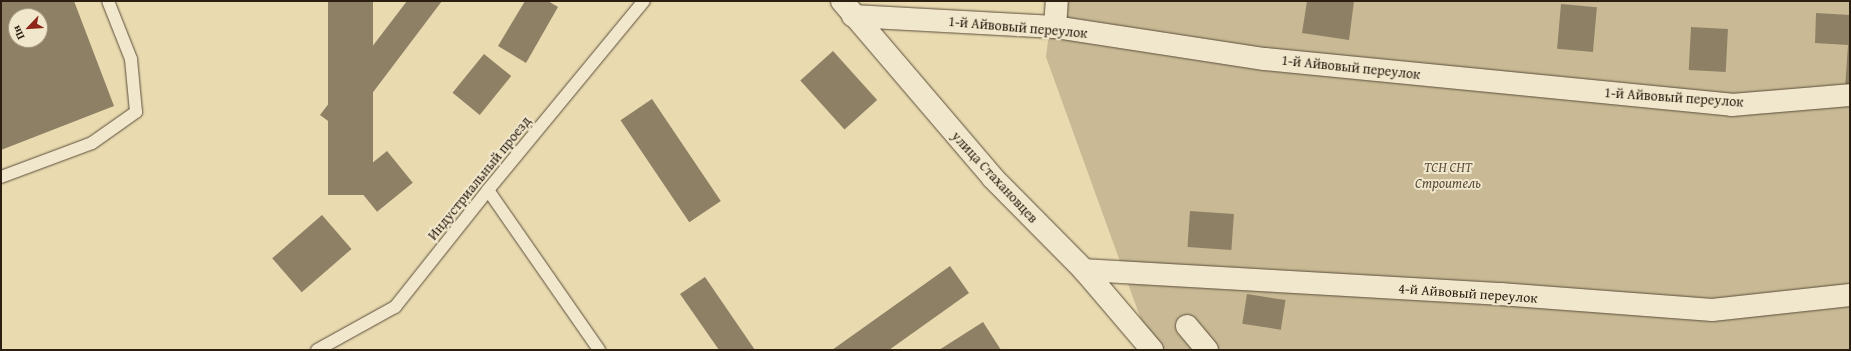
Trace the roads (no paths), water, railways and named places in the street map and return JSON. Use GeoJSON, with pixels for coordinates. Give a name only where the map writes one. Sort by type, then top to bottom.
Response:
{"type":"FeatureCollection","features":[{"type":"Feature","properties":{"kind":"street"},"geometry":{"type":"LineString","coordinates":[[1055,27],[1057,1]]}},
{"type":"Feature","properties":{"kind":"street","name":"1-й Айвовый переулок"},"geometry":{"type":"LineString","coordinates":[[848,8],[1055,27],[1266,59],[1732,105],[1850,95]]}},
{"type":"Feature","properties":{"kind":"street","name":"улица Стахановцев"},"geometry":{"type":"LineString","coordinates":[[848,8],[993,178],[1084,270],[1152,350]]}},
{"type":"Feature","properties":{"kind":"street","name":"4-й Айвовый переулок"},"geometry":{"type":"LineString","coordinates":[[1084,270],[1500,294],[1712,310],[1850,295]]}},
{"type":"Feature","properties":{"kind":"street"},"geometry":{"type":"LineString","coordinates":[[1187,326],[1207,350]]}},
{"type":"Feature","properties":{"kind":"lane"},"geometry":{"type":"LineString","coordinates":[[1,177],[92,143],[136,112],[131,59],[108,1]]}},
{"type":"Feature","properties":{"kind":"lane","name":"Индустриальный проезд"},"geometry":{"type":"LineString","coordinates":[[317,350],[394,307],[488,190],[644,1]]}},
{"type":"Feature","properties":{"kind":"lane"},"geometry":{"type":"LineString","coordinates":[[488,190],[599,350]]}},
{"type":"Feature","properties":{"kind":"park label","name":"ТСН СНТ Строитель"},"geometry":{"type":"Point","coordinates":[1448,176]}}]}
